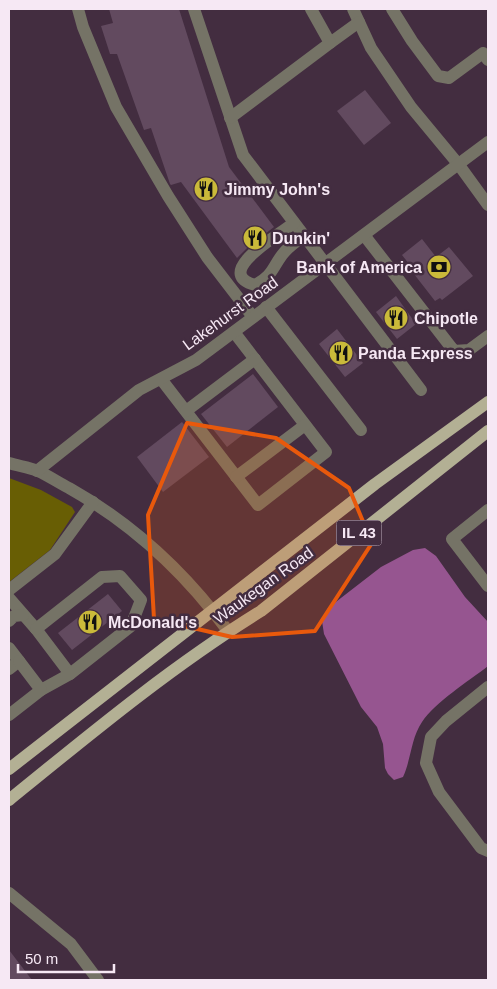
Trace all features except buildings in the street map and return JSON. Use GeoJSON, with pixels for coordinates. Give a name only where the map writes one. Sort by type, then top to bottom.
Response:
{"type":"FeatureCollection","features":[{"type":"Feature","properties":{"kind":"main road","name":"Waukegan Road"},"geometry":{"type":"LineString","coordinates":[[9,769],[375,484],[488,402]]}},
{"type":"Feature","properties":{"kind":"main road","name":"Waukegan Road"},"geometry":{"type":"LineString","coordinates":[[9,800],[101,725],[228,631],[261,610],[488,431]]}},
{"type":"Feature","properties":{"kind":"street"},"geometry":{"type":"LineString","coordinates":[[78,9],[83,27],[116,107],[168,196],[208,257],[253,317]]}},
{"type":"Feature","properties":{"kind":"street"},"geometry":{"type":"LineString","coordinates":[[194,9],[243,155],[421,390]]}},
{"type":"Feature","properties":{"kind":"street"},"geometry":{"type":"LineString","coordinates":[[311,9],[330,43]]}},
{"type":"Feature","properties":{"kind":"street"},"geometry":{"type":"LineString","coordinates":[[353,9],[371,48],[411,108],[459,165],[488,205]]}},
{"type":"Feature","properties":{"kind":"street"},"geometry":{"type":"LineString","coordinates":[[392,9],[412,41],[438,76],[450,78],[483,53],[488,60]]}},
{"type":"Feature","properties":{"kind":"street"},"geometry":{"type":"LineString","coordinates":[[230,118],[359,22]]}},
{"type":"Feature","properties":{"kind":"street","name":"Lakehurst Road"},"geometry":{"type":"LineString","coordinates":[[37,471],[139,390],[196,360],[488,142]]}},
{"type":"Feature","properties":{"kind":"street"},"geometry":{"type":"LineString","coordinates":[[294,223],[246,258],[240,268],[240,275],[246,283],[256,285],[268,278],[286,250],[304,236]]}},
{"type":"Feature","properties":{"kind":"street"},"geometry":{"type":"LineString","coordinates":[[364,235],[454,351],[468,350],[488,336]]}},
{"type":"Feature","properties":{"kind":"street"},"geometry":{"type":"LineString","coordinates":[[266,307],[361,430]]}},
{"type":"Feature","properties":{"kind":"street"},"geometry":{"type":"LineString","coordinates":[[161,379],[258,505],[326,452],[234,332]]}},
{"type":"Feature","properties":{"kind":"street"},"geometry":{"type":"LineString","coordinates":[[186,411],[255,359]]}},
{"type":"Feature","properties":{"kind":"street"},"geometry":{"type":"LineString","coordinates":[[236,476],[305,424]]}},
{"type":"Feature","properties":{"kind":"street"},"geometry":{"type":"LineString","coordinates":[[9,463],[37,471],[93,502],[140,536],[180,572],[228,631]]}},
{"type":"Feature","properties":{"kind":"street"},"geometry":{"type":"LineString","coordinates":[[9,590],[55,554],[93,502]]}},
{"type":"Feature","properties":{"kind":"street"},"geometry":{"type":"LineString","coordinates":[[488,510],[452,539],[488,586]]}},
{"type":"Feature","properties":{"kind":"street"},"geometry":{"type":"LineString","coordinates":[[9,715],[41,690],[70,674],[131,626],[141,600],[120,576],[102,577],[36,629]]}},
{"type":"Feature","properties":{"kind":"street"},"geometry":{"type":"LineString","coordinates":[[9,598],[36,629],[70,674]]}},
{"type":"Feature","properties":{"kind":"street"},"geometry":{"type":"LineString","coordinates":[[9,621],[14,616],[23,614]]}},
{"type":"Feature","properties":{"kind":"street"},"geometry":{"type":"LineString","coordinates":[[9,648],[14,665],[41,690]]}},
{"type":"Feature","properties":{"kind":"street"},"geometry":{"type":"LineString","coordinates":[[488,687],[446,721],[431,737],[426,762],[439,792],[481,848],[488,852]]}},
{"type":"Feature","properties":{"kind":"street"},"geometry":{"type":"LineString","coordinates":[[9,893],[71,944],[98,980]]}},
{"type":"Feature","properties":{"kind":"highlighted area"},"geometry":{"type":"Polygon","coordinates":[[[187,423],[276,438],[349,488],[372,543],[315,631],[232,637],[154,619],[148,515],[187,423]]]}},
{"type":"Feature","properties":{"kind":"shaded area"},"geometry":{"type":"Polygon","coordinates":[[[9,478],[41,490],[72,507],[75,512],[50,550],[9,582],[9,478]]]}},
{"type":"Feature","properties":{"kind":"shaded area"},"geometry":{"type":"Polygon","coordinates":[[[425,548],[436,556],[465,597],[488,622],[488,666],[444,699],[428,714],[418,728],[403,777],[394,780],[385,768],[383,744],[377,727],[361,707],[324,634],[322,621],[328,608],[381,567],[413,550],[425,548]]]}},
{"type":"Feature","properties":{"kind":"place","name":"Jimmy John's"},"geometry":{"type":"Point","coordinates":[206,189]}},
{"type":"Feature","properties":{"kind":"place","name":"Dunkin'"},"geometry":{"type":"Point","coordinates":[255,238]}},
{"type":"Feature","properties":{"kind":"place","name":"Bank of America"},"geometry":{"type":"Point","coordinates":[439,267]}},
{"type":"Feature","properties":{"kind":"place","name":"Chipotle"},"geometry":{"type":"Point","coordinates":[396,318]}},
{"type":"Feature","properties":{"kind":"place","name":"Panda Express"},"geometry":{"type":"Point","coordinates":[341,353]}},
{"type":"Feature","properties":{"kind":"place","name":"McDonald's"},"geometry":{"type":"Point","coordinates":[90,622]}}]}
